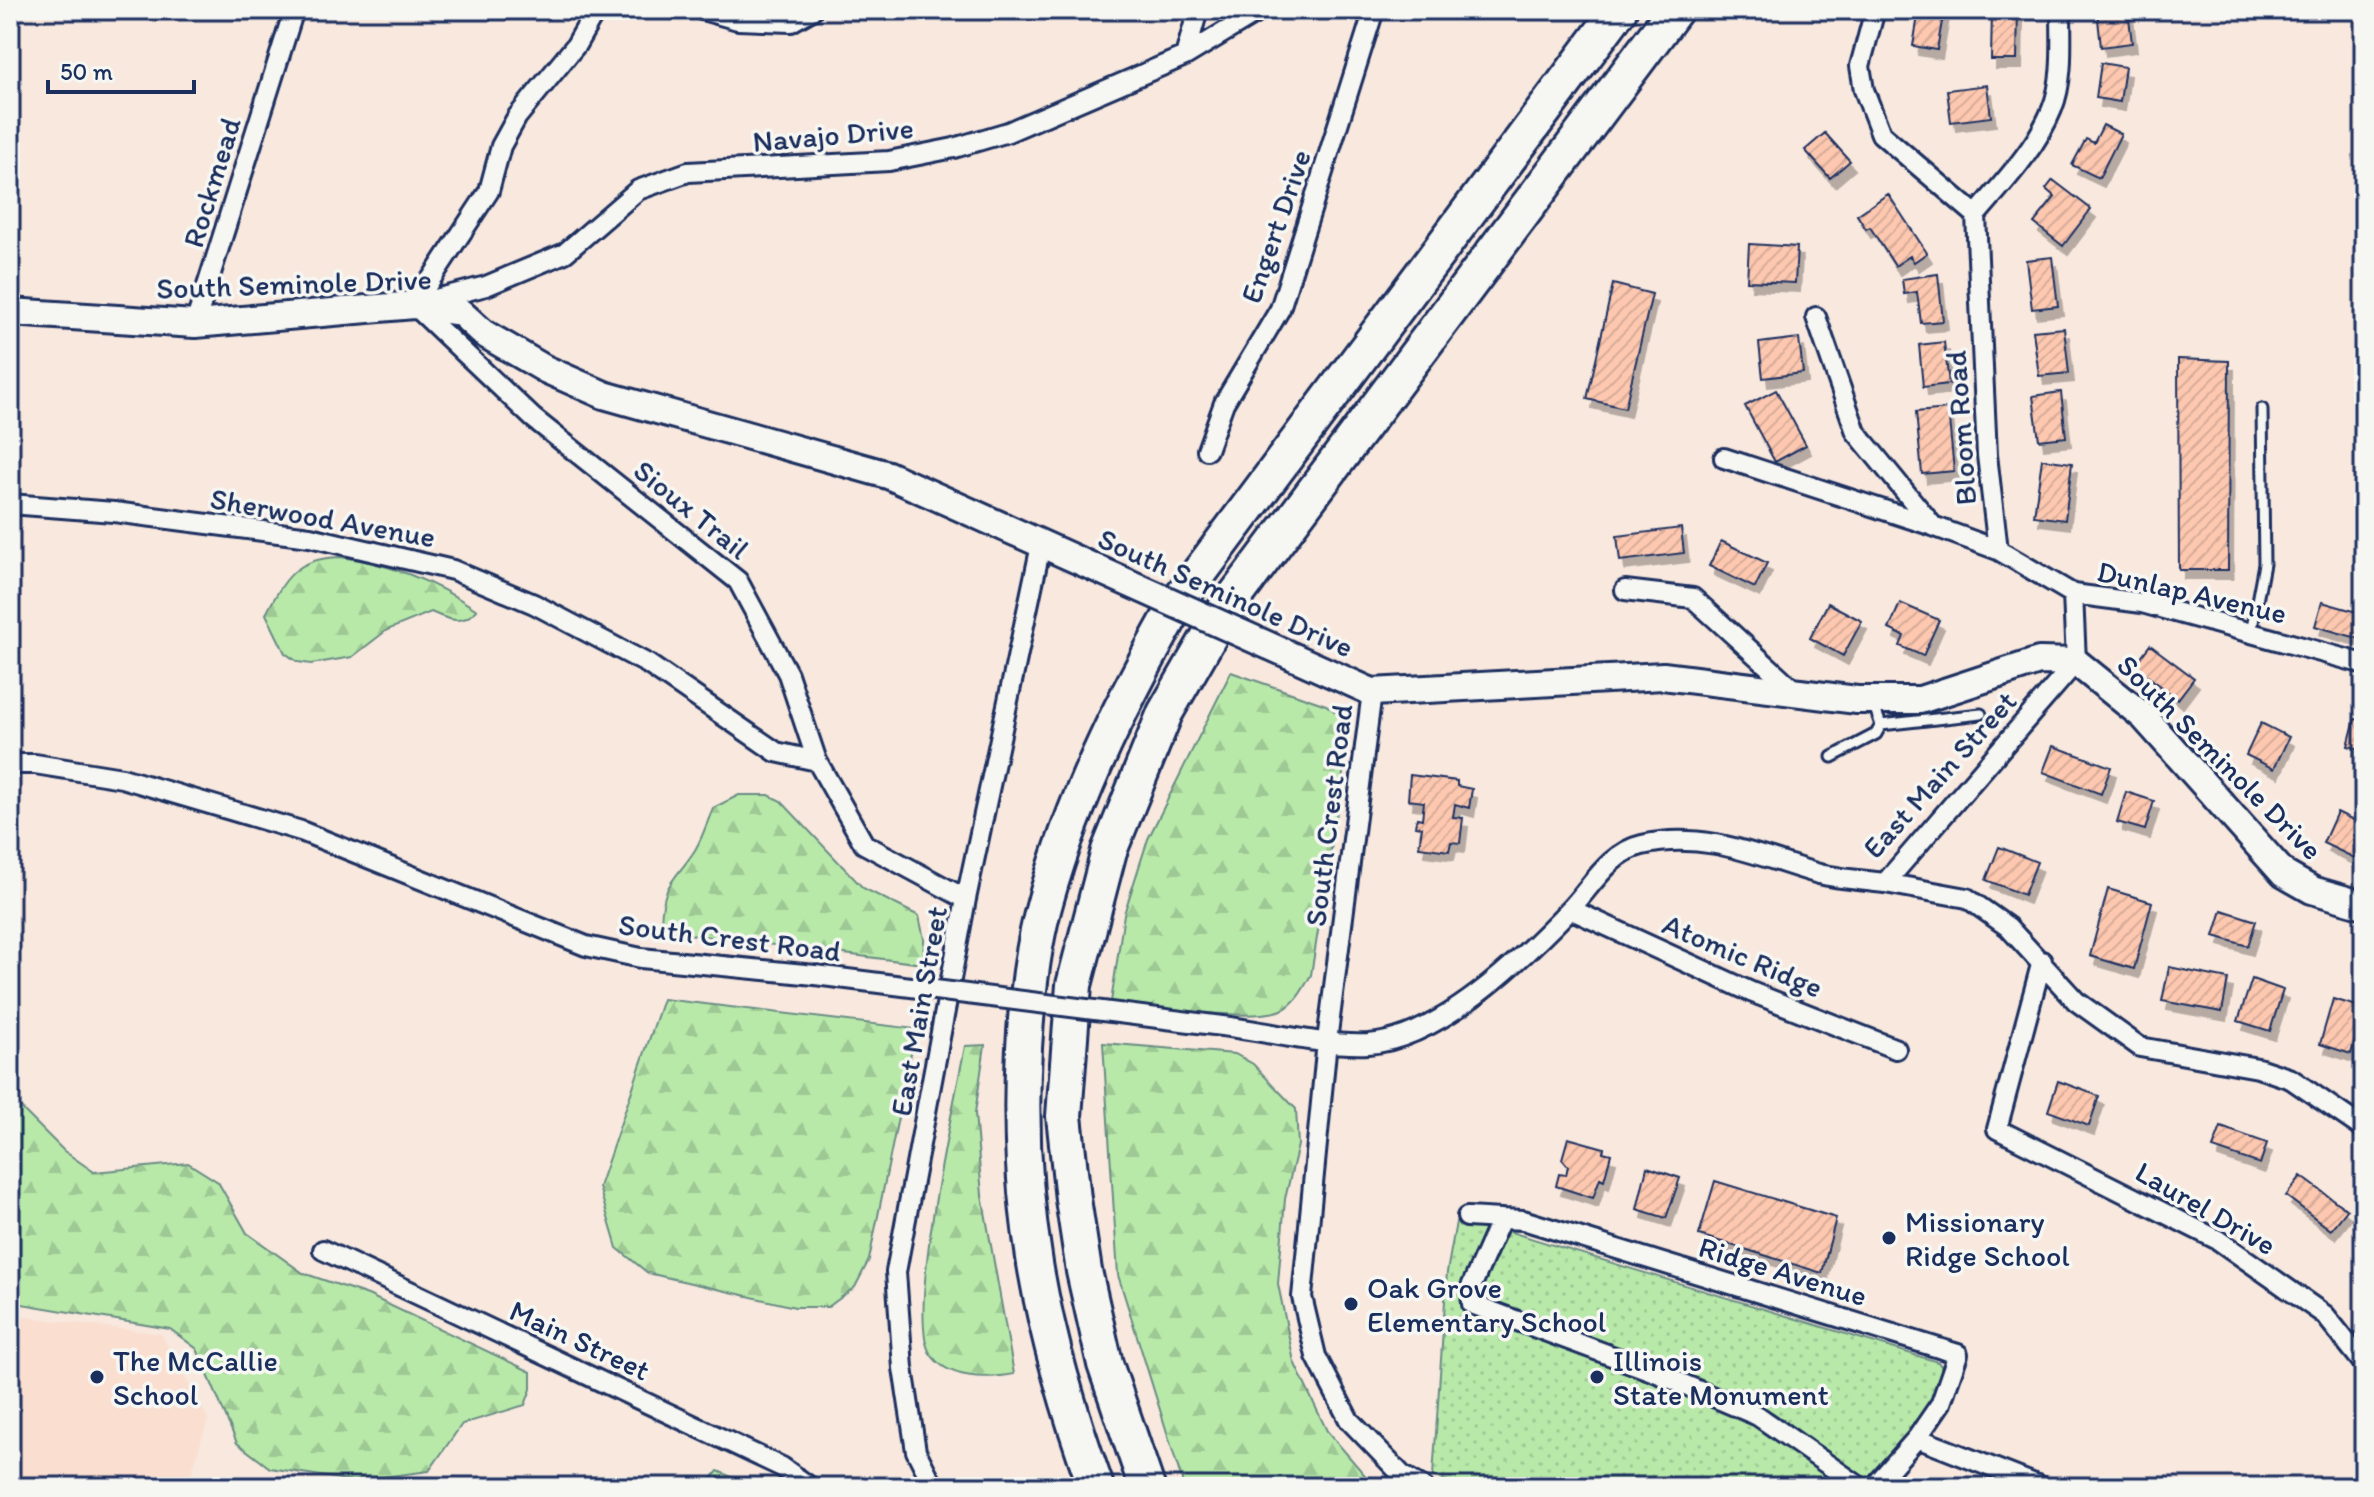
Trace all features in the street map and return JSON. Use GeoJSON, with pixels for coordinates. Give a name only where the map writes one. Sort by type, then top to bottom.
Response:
{"type":"FeatureCollection","features":[{"type":"Feature","properties":{"kind":"highway"},"geometry":{"type":"LineString","coordinates":[[1096,1487],[1076,1431],[1042,1311],[1026,1220],[1020,1122],[1027,990],[1045,900],[1071,821],[1132,684],[1182,596],[1619,10]]}},
{"type":"Feature","properties":{"kind":"highway"},"geometry":{"type":"LineString","coordinates":[[1142,1477],[1105,1364],[1084,1271],[1064,1116],[1074,985],[1109,851],[1165,713],[1222,614],[1675,10]]}},
{"type":"Feature","properties":{"kind":"street","name":"Rockmead"},"geometry":{"type":"LineString","coordinates":[[195,324],[294,10]]}},
{"type":"Feature","properties":{"kind":"street"},"geometry":{"type":"LineString","coordinates":[[414,305],[489,191],[501,146],[517,117],[576,45],[596,10]]}},
{"type":"Feature","properties":{"kind":"street"},"geometry":{"type":"LineString","coordinates":[[702,10],[738,20],[791,22],[812,10]]}},
{"type":"Feature","properties":{"kind":"street"},"geometry":{"type":"LineString","coordinates":[[1185,56],[1198,10]]}},
{"type":"Feature","properties":{"kind":"street","name":"Navajo Drive"},"geometry":{"type":"LineString","coordinates":[[414,305],[486,286],[565,253],[638,190],[688,172],[889,161],[954,148],[1008,132],[1185,56],[1261,10]]}},
{"type":"Feature","properties":{"kind":"street","name":"Engert Drive"},"geometry":{"type":"LineString","coordinates":[[1207,450],[1224,403],[1280,309],[1374,10]]}},
{"type":"Feature","properties":{"kind":"street"},"geometry":{"type":"LineString","coordinates":[[1875,10],[1860,66],[1864,90],[1881,134],[1976,215],[2020,161],[2053,108],[2060,59],[2061,10]]}},
{"type":"Feature","properties":{"kind":"street","name":"Bloom Road"},"geometry":{"type":"LineString","coordinates":[[1976,215],[1987,455],[1998,550]]}},
{"type":"Feature","properties":{"kind":"street","name":"South Seminole Drive"},"geometry":{"type":"LineString","coordinates":[[10,312],[195,324],[414,305],[460,312],[483,333],[545,369],[604,395],[888,475],[1372,692],[1663,676],[1872,700],[1920,700],[2039,661],[2076,662],[2144,717],[2284,874],[2312,890],[2364,905]]}},
{"type":"Feature","properties":{"kind":"street","name":"Sioux Trail"},"geometry":{"type":"LineString","coordinates":[[414,305],[533,418],[738,581],[788,674],[817,761],[864,844],[966,899]]}},
{"type":"Feature","properties":{"kind":"street"},"geometry":{"type":"LineString","coordinates":[[1816,317],[1856,432],[1933,526]]}},
{"type":"Feature","properties":{"kind":"street"},"geometry":{"type":"LineString","coordinates":[[1724,458],[1998,550],[2073,594]]}},
{"type":"Feature","properties":{"kind":"street","name":"Sherwood Avenue"},"geometry":{"type":"LineString","coordinates":[[10,504],[114,512],[310,537],[453,570],[534,604],[648,664],[776,752],[817,761]]}},
{"type":"Feature","properties":{"kind":"street","name":"East Main Street"},"geometry":{"type":"LineString","coordinates":[[934,1487],[916,1451],[903,1368],[896,1272],[966,899],[1041,545]]}},
{"type":"Feature","properties":{"kind":"street"},"geometry":{"type":"LineString","coordinates":[[1625,590],[1693,598],[1795,691]]}},
{"type":"Feature","properties":{"kind":"street","name":"Dunlap Avenue"},"geometry":{"type":"LineString","coordinates":[[2076,662],[2073,594],[2142,603],[2364,664]]}},
{"type":"Feature","properties":{"kind":"street","name":"East Main Street"},"geometry":{"type":"LineString","coordinates":[[1327,1041],[1368,1044],[1410,1036],[1462,1007],[1570,909],[1609,864],[1639,845],[1674,842],[1732,844],[1822,875],[1885,883],[2076,662]]}},
{"type":"Feature","properties":{"kind":"street","name":"South Crest Road"},"geometry":{"type":"LineString","coordinates":[[1372,692],[1327,1041],[1302,1297],[1316,1356],[1349,1420],[1402,1475],[1423,1487]]}},
{"type":"Feature","properties":{"kind":"street","name":"South Crest Road"},"geometry":{"type":"LineString","coordinates":[[10,764],[35,764],[122,778],[301,831],[586,946],[641,958],[815,975],[1327,1041]]}},
{"type":"Feature","properties":{"kind":"street"},"geometry":{"type":"LineString","coordinates":[[1885,883],[1967,898],[2008,927],[2076,1001],[2140,1047],[2258,1068],[2291,1079],[2364,1129]]}},
{"type":"Feature","properties":{"kind":"street","name":"Atomic Ridge"},"geometry":{"type":"LineString","coordinates":[[1570,909],[1751,992],[1896,1049]]}},
{"type":"Feature","properties":{"kind":"street","name":"Laurel Drive"},"geometry":{"type":"LineString","coordinates":[[2042,961],[1997,1129],[2218,1240],[2325,1315],[2364,1364]]}},
{"type":"Feature","properties":{"kind":"street","name":"Ridge Avenue"},"geometry":{"type":"LineString","coordinates":[[1467,1217],[1523,1220],[1958,1354],[1941,1403],[1917,1438],[1874,1487]]}},
{"type":"Feature","properties":{"kind":"street"},"geometry":{"type":"LineString","coordinates":[[1501,1219],[1471,1287],[1472,1304],[1655,1372],[1758,1416],[1860,1487]]}},
{"type":"Feature","properties":{"kind":"street","name":"Main Street"},"geometry":{"type":"LineString","coordinates":[[323,1250],[782,1467],[810,1487]]}},
{"type":"Feature","properties":{"kind":"street"},"geometry":{"type":"LineString","coordinates":[[1917,1438],[2042,1487]]}},
{"type":"Feature","properties":{"kind":"lane"},"geometry":{"type":"LineString","coordinates":[[2251,633],[2264,564],[2262,409]]}},
{"type":"Feature","properties":{"kind":"lane"},"geometry":{"type":"LineString","coordinates":[[1832,757],[1876,734],[1881,725],[1872,700]]}},
{"type":"Feature","properties":{"kind":"lane"},"geometry":{"type":"LineString","coordinates":[[1881,725],[1981,714]]}},
{"type":"Feature","properties":{"kind":"shaded area","name":"The McCallie School"},"geometry":{"type":"Polygon","coordinates":[[[10,1315],[161,1334],[208,1419],[187,1487],[10,1487],[10,1315]]]}},
{"type":"Feature","properties":{"kind":"green space"},"geometry":{"type":"Polygon","coordinates":[[[340,557],[412,575],[477,610],[461,620],[431,612],[387,630],[352,657],[311,664],[298,662],[285,653],[266,614],[279,590],[294,572],[313,561],[340,557]]]}},
{"type":"Feature","properties":{"kind":"green space"},"geometry":{"type":"Polygon","coordinates":[[[1231,672],[1326,705],[1344,718],[1346,755],[1311,975],[1293,1002],[1284,1009],[1270,1013],[1226,1014],[1111,1002],[1124,914],[1148,839],[1231,672]]]}},
{"type":"Feature","properties":{"kind":"green space"},"geometry":{"type":"Polygon","coordinates":[[[739,795],[769,795],[781,801],[863,888],[919,916],[924,939],[923,964],[671,932],[661,922],[668,889],[698,845],[713,808],[739,795]]]}},
{"type":"Feature","properties":{"kind":"green space"},"geometry":{"type":"Polygon","coordinates":[[[663,999],[916,1029],[869,1260],[855,1287],[828,1307],[795,1307],[648,1273],[617,1248],[599,1187],[663,999]]]}},
{"type":"Feature","properties":{"kind":"green space"},"geometry":{"type":"Polygon","coordinates":[[[1103,1043],[1235,1054],[1253,1064],[1296,1109],[1298,1145],[1285,1199],[1278,1284],[1294,1362],[1327,1431],[1375,1487],[1184,1487],[1118,1275],[1103,1043]]]}},
{"type":"Feature","properties":{"kind":"green space"},"geometry":{"type":"Polygon","coordinates":[[[985,1045],[975,1113],[982,1195],[1014,1374],[992,1377],[957,1373],[937,1362],[930,1353],[924,1331],[928,1253],[965,1046],[985,1045]]]}},
{"type":"Feature","properties":{"kind":"green space"},"geometry":{"type":"Polygon","coordinates":[[[10,1097],[64,1151],[94,1172],[188,1163],[218,1182],[247,1233],[303,1273],[368,1295],[531,1372],[531,1389],[525,1405],[462,1424],[429,1471],[353,1481],[270,1468],[237,1443],[197,1349],[170,1329],[10,1302],[10,1097]]]}},
{"type":"Feature","properties":{"kind":"green space"},"geometry":{"type":"Polygon","coordinates":[[[1456,1222],[1494,1227],[1938,1362],[1945,1371],[1920,1423],[1859,1487],[1463,1487],[1433,1476],[1447,1272],[1456,1222]]]}},
{"type":"Feature","properties":{"kind":"green space"},"geometry":{"type":"Polygon","coordinates":[[[718,1471],[754,1487],[705,1487],[718,1471]]]}},
{"type":"Feature","properties":{"kind":"building"},"geometry":{"type":"Polygon","coordinates":[[[1919,10],[1944,10],[1937,50],[1913,46],[1919,10]]]}},
{"type":"Feature","properties":{"kind":"building"},"geometry":{"type":"Polygon","coordinates":[[[1992,10],[2018,10],[2017,60],[1991,60],[1992,10]]]}},
{"type":"Feature","properties":{"kind":"building"},"geometry":{"type":"Polygon","coordinates":[[[2097,10],[2128,10],[2132,43],[2101,47],[2097,10]]]}},
{"type":"Feature","properties":{"kind":"building"},"geometry":{"type":"Polygon","coordinates":[[[2101,63],[2125,67],[2120,102],[2096,98],[2101,63]]]}},
{"type":"Feature","properties":{"kind":"building"},"geometry":{"type":"Polygon","coordinates":[[[1987,85],[1991,117],[1951,122],[1947,90],[1987,85]]]}},
{"type":"Feature","properties":{"kind":"building"},"geometry":{"type":"Polygon","coordinates":[[[2103,125],[2121,134],[2099,178],[2072,165],[2086,139],[2094,143],[2103,125]]]}},
{"type":"Feature","properties":{"kind":"building"},"geometry":{"type":"Polygon","coordinates":[[[1825,133],[1850,161],[1830,178],[1805,150],[1825,133]]]}},
{"type":"Feature","properties":{"kind":"building"},"geometry":{"type":"Polygon","coordinates":[[[2053,180],[2091,209],[2063,246],[2034,223],[2055,197],[2046,189],[2053,180]]]}},
{"type":"Feature","properties":{"kind":"building"},"geometry":{"type":"Polygon","coordinates":[[[1888,194],[1927,253],[1914,262],[1910,256],[1895,266],[1870,227],[1866,229],[1857,215],[1888,194]]]}},
{"type":"Feature","properties":{"kind":"building"},"geometry":{"type":"Polygon","coordinates":[[[1749,244],[1797,247],[1795,283],[1747,281],[1749,244]]]}},
{"type":"Feature","properties":{"kind":"building"},"geometry":{"type":"Polygon","coordinates":[[[2052,257],[2058,306],[2032,309],[2026,260],[2052,257]]]}},
{"type":"Feature","properties":{"kind":"building"},"geometry":{"type":"Polygon","coordinates":[[[1938,274],[1943,321],[1921,323],[1917,292],[1904,294],[1902,279],[1938,274]]]}},
{"type":"Feature","properties":{"kind":"building"},"geometry":{"type":"Polygon","coordinates":[[[1613,284],[1652,294],[1625,408],[1587,399],[1613,284]]]}},
{"type":"Feature","properties":{"kind":"building"},"geometry":{"type":"Polygon","coordinates":[[[2064,328],[2069,373],[2039,376],[2033,331],[2064,328]]]}},
{"type":"Feature","properties":{"kind":"building"},"geometry":{"type":"Polygon","coordinates":[[[1799,338],[1803,373],[1763,378],[1759,343],[1799,338]]]}},
{"type":"Feature","properties":{"kind":"building"},"geometry":{"type":"Polygon","coordinates":[[[1944,342],[1949,384],[1923,387],[1919,345],[1944,342]]]}},
{"type":"Feature","properties":{"kind":"building"},"geometry":{"type":"Polygon","coordinates":[[[2178,359],[2229,361],[2228,570],[2179,570],[2178,359]]]}},
{"type":"Feature","properties":{"kind":"building"},"geometry":{"type":"Polygon","coordinates":[[[1776,390],[1806,445],[1775,462],[1745,406],[1776,390]]]}},
{"type":"Feature","properties":{"kind":"building"},"geometry":{"type":"Polygon","coordinates":[[[2061,392],[2066,437],[2039,440],[2033,396],[2061,392]]]}},
{"type":"Feature","properties":{"kind":"building"},"geometry":{"type":"Polygon","coordinates":[[[1948,409],[1954,471],[1922,474],[1916,412],[1948,409]]]}},
{"type":"Feature","properties":{"kind":"building"},"geometry":{"type":"Polygon","coordinates":[[[2042,459],[2072,463],[2065,520],[2034,516],[2042,459]]]}},
{"type":"Feature","properties":{"kind":"building"},"geometry":{"type":"Polygon","coordinates":[[[1681,528],[1684,553],[1620,561],[1617,536],[1681,528]]]}},
{"type":"Feature","properties":{"kind":"building"},"geometry":{"type":"Polygon","coordinates":[[[1721,541],[1767,563],[1755,588],[1709,566],[1721,541]]]}},
{"type":"Feature","properties":{"kind":"building"},"geometry":{"type":"Polygon","coordinates":[[[2322,602],[2364,614],[2364,640],[2315,626],[2322,602]]]}},
{"type":"Feature","properties":{"kind":"building"},"geometry":{"type":"Polygon","coordinates":[[[1828,603],[1862,621],[1843,656],[1810,638],[1828,603]]]}},
{"type":"Feature","properties":{"kind":"building"},"geometry":{"type":"Polygon","coordinates":[[[1900,603],[1939,620],[1923,656],[1900,646],[1904,636],[1889,629],[1900,603]]]}},
{"type":"Feature","properties":{"kind":"building"},"geometry":{"type":"Polygon","coordinates":[[[2150,645],[2194,678],[2178,699],[2134,666],[2150,645]]]}},
{"type":"Feature","properties":{"kind":"building"},"geometry":{"type":"Polygon","coordinates":[[[2355,719],[2364,721],[2364,750],[2348,746],[2355,719]]]}},
{"type":"Feature","properties":{"kind":"building"},"geometry":{"type":"Polygon","coordinates":[[[2261,723],[2289,737],[2274,769],[2246,755],[2261,723]]]}},
{"type":"Feature","properties":{"kind":"building"},"geometry":{"type":"Polygon","coordinates":[[[2053,746],[2111,767],[2101,794],[2043,772],[2053,746]]]}},
{"type":"Feature","properties":{"kind":"building"},"geometry":{"type":"Polygon","coordinates":[[[1410,775],[1457,781],[1457,786],[1472,789],[1469,808],[1455,804],[1453,817],[1463,818],[1460,843],[1451,842],[1449,851],[1419,847],[1422,827],[1415,826],[1417,818],[1422,819],[1424,802],[1408,800],[1410,775]]]}},
{"type":"Feature","properties":{"kind":"building"},"geometry":{"type":"Polygon","coordinates":[[[2126,792],[2154,801],[2145,830],[2117,822],[2126,792]]]}},
{"type":"Feature","properties":{"kind":"building"},"geometry":{"type":"Polygon","coordinates":[[[2337,812],[2364,825],[2363,862],[2323,843],[2337,812]]]}},
{"type":"Feature","properties":{"kind":"building"},"geometry":{"type":"Polygon","coordinates":[[[1999,847],[2037,862],[2024,895],[1986,880],[1999,847]]]}},
{"type":"Feature","properties":{"kind":"building"},"geometry":{"type":"Polygon","coordinates":[[[2108,889],[2152,902],[2134,969],[2090,956],[2108,889]]]}},
{"type":"Feature","properties":{"kind":"building"},"geometry":{"type":"Polygon","coordinates":[[[2222,910],[2256,921],[2248,946],[2214,936],[2222,910]]]}},
{"type":"Feature","properties":{"kind":"building"},"geometry":{"type":"Polygon","coordinates":[[[2169,967],[2228,979],[2222,1012],[2162,1001],[2169,967]]]}},
{"type":"Feature","properties":{"kind":"building"},"geometry":{"type":"Polygon","coordinates":[[[2252,979],[2283,990],[2270,1031],[2238,1021],[2252,979]]]}},
{"type":"Feature","properties":{"kind":"building"},"geometry":{"type":"Polygon","coordinates":[[[2333,999],[2364,1008],[2351,1054],[2320,1044],[2333,999]]]}},
{"type":"Feature","properties":{"kind":"building"},"geometry":{"type":"Polygon","coordinates":[[[2058,1081],[2099,1096],[2089,1126],[2048,1111],[2058,1081]]]}},
{"type":"Feature","properties":{"kind":"building"},"geometry":{"type":"Polygon","coordinates":[[[2221,1127],[2267,1143],[2260,1164],[2213,1148],[2221,1127]]]}},
{"type":"Feature","properties":{"kind":"building"},"geometry":{"type":"Polygon","coordinates":[[[1568,1138],[1604,1148],[1603,1152],[1611,1154],[1604,1180],[1600,1178],[1593,1198],[1556,1186],[1559,1174],[1566,1175],[1568,1166],[1562,1159],[1568,1138]]]}},
{"type":"Feature","properties":{"kind":"building"},"geometry":{"type":"Polygon","coordinates":[[[1647,1167],[1680,1178],[1666,1218],[1637,1209],[1647,1167]]]}},
{"type":"Feature","properties":{"kind":"building"},"geometry":{"type":"Polygon","coordinates":[[[2301,1176],[2347,1210],[2331,1230],[2286,1196],[2301,1176]]]}},
{"type":"Feature","properties":{"kind":"building"},"geometry":{"type":"Polygon","coordinates":[[[1715,1181],[1836,1218],[1822,1273],[1699,1235],[1715,1181]]]}},
{"type":"Feature","properties":{"kind":"place","name":"Missionary Ridge School"},"geometry":{"type":"Point","coordinates":[1889,1238]}},
{"type":"Feature","properties":{"kind":"place","name":"Oak Grove Elementary School"},"geometry":{"type":"Point","coordinates":[1351,1304]}},
{"type":"Feature","properties":{"kind":"place","name":"The McCallie School"},"geometry":{"type":"Point","coordinates":[97,1377]}},
{"type":"Feature","properties":{"kind":"place","name":"Illinois State Monument"},"geometry":{"type":"Point","coordinates":[1597,1377]}}]}
